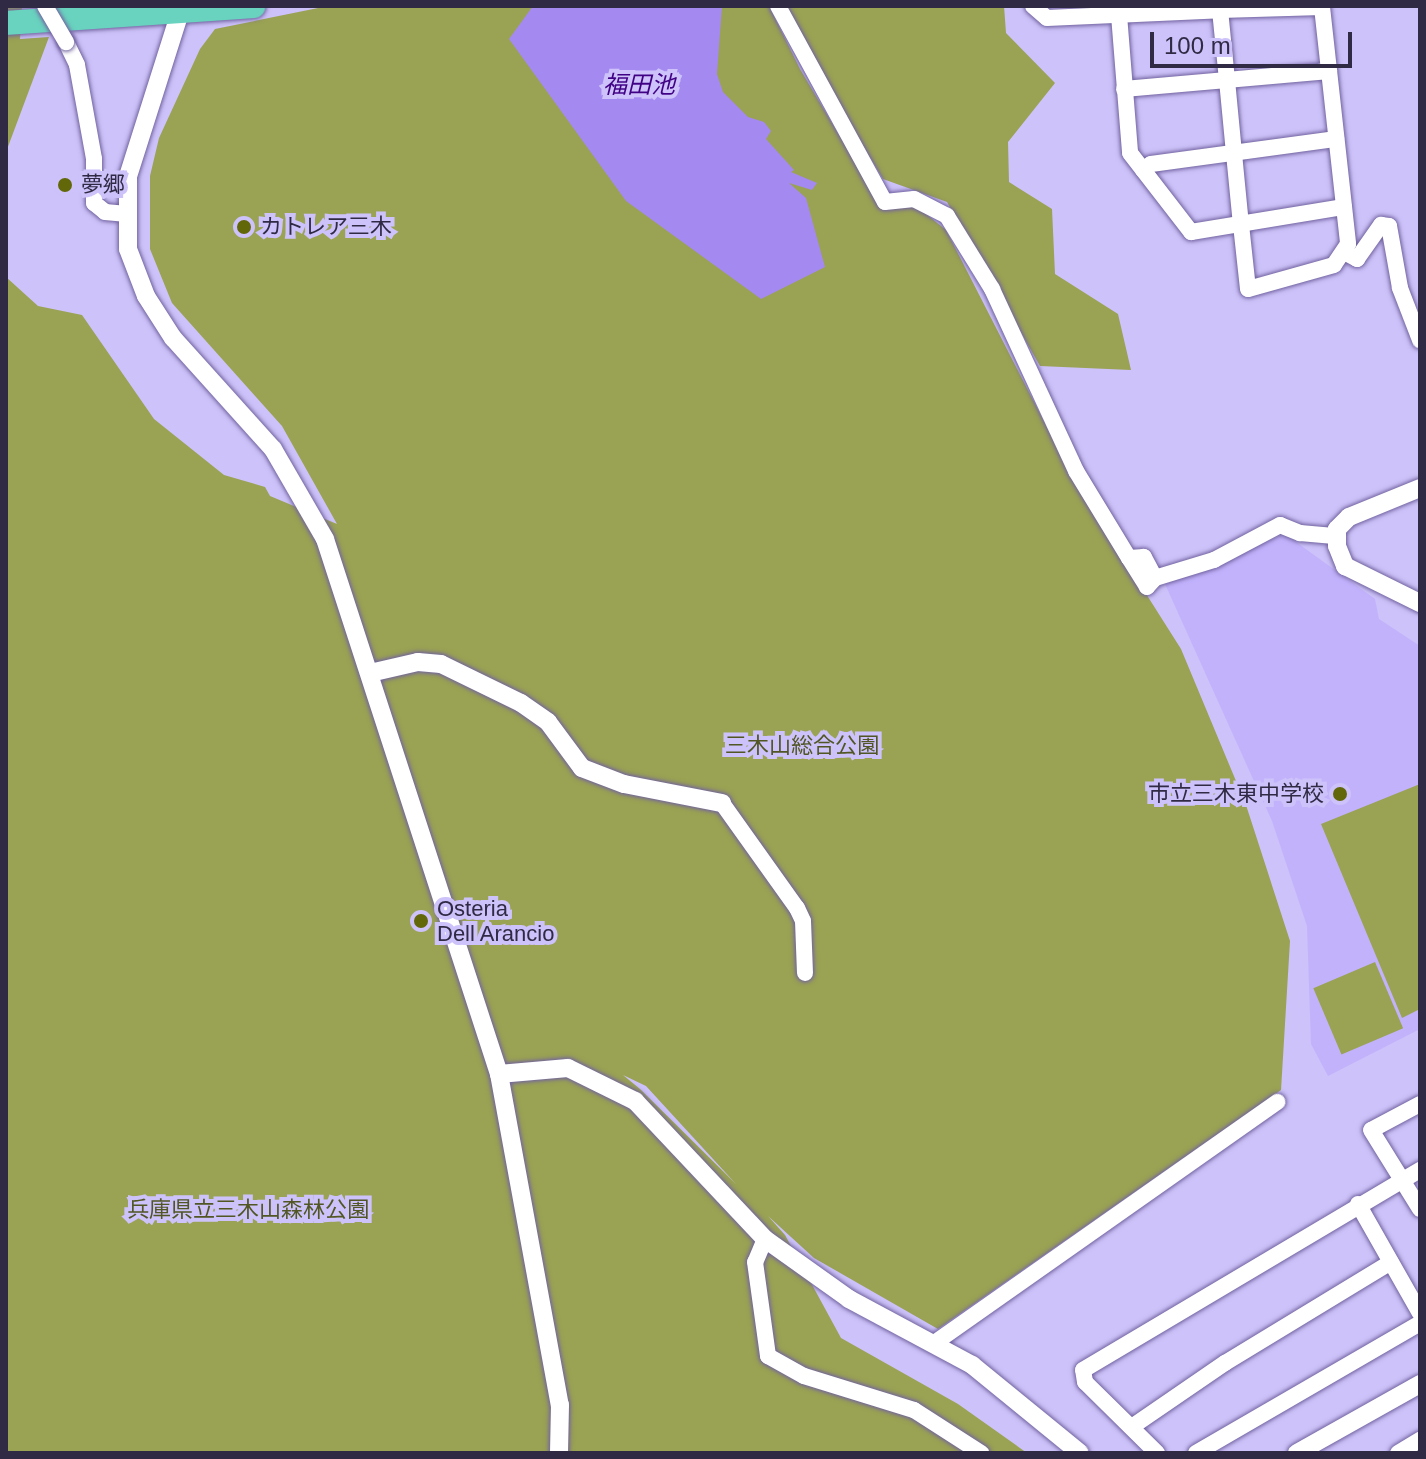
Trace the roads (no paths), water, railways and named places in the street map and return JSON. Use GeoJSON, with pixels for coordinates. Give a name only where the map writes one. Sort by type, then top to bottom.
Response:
{"type":"FeatureCollection","features":[{"type":"Feature","properties":{"kind":"main road"},"geometry":{"type":"LineString","coordinates":[[6,23],[253,6]]}},
{"type":"Feature","properties":{"kind":"street"},"geometry":{"type":"LineString","coordinates":[[45,6],[77,65],[94,159],[94,203],[105,212],[127,214]]}},
{"type":"Feature","properties":{"kind":"street"},"geometry":{"type":"LineString","coordinates":[[778,6],[885,202],[914,199],[947,216],[992,289],[1076,471],[1147,587],[1155,578],[1214,560],[1280,525],[1300,533],[1337,536]]}},
{"type":"Feature","properties":{"kind":"street"},"geometry":{"type":"LineString","coordinates":[[1033,6],[1047,18],[1220,8],[1322,7],[1344,207],[1344,252],[1334,265],[1248,289],[1220,8]]}},
{"type":"Feature","properties":{"kind":"street"},"geometry":{"type":"LineString","coordinates":[[181,9],[128,176],[128,249],[146,296],[173,338],[273,449],[325,539],[499,1074],[560,1405],[559,1453]]}},
{"type":"Feature","properties":{"kind":"street"},"geometry":{"type":"LineString","coordinates":[[1119,15],[1130,153],[1191,232],[1344,207]]}},
{"type":"Feature","properties":{"kind":"street"},"geometry":{"type":"LineString","coordinates":[[1124,89],[1329,71]]}},
{"type":"Feature","properties":{"kind":"street"},"geometry":{"type":"LineString","coordinates":[[1143,170],[1151,164],[1336,139]]}},
{"type":"Feature","properties":{"kind":"street"},"geometry":{"type":"LineString","coordinates":[[1344,252],[1357,259],[1381,225],[1389,226],[1395,234],[1400,288],[1420,340]]}},
{"type":"Feature","properties":{"kind":"street"},"geometry":{"type":"LineString","coordinates":[[1420,488],[1349,517],[1337,536],[1345,566],[1420,603]]}},
{"type":"Feature","properties":{"kind":"street"},"geometry":{"type":"LineString","coordinates":[[370,673],[418,662],[441,664],[548,722],[582,768],[624,784],[722,803],[797,908],[803,921],[805,973]]}},
{"type":"Feature","properties":{"kind":"street"},"geometry":{"type":"LineString","coordinates":[[499,1074],[568,1068],[635,1101],[765,1239],[849,1299],[972,1365],[1080,1453]]}},
{"type":"Feature","properties":{"kind":"street"},"geometry":{"type":"LineString","coordinates":[[933,1344],[1277,1102]]}},
{"type":"Feature","properties":{"kind":"street"},"geometry":{"type":"LineString","coordinates":[[1420,1104],[1371,1130],[1420,1209]]}},
{"type":"Feature","properties":{"kind":"street"},"geometry":{"type":"LineString","coordinates":[[1157,1453],[1085,1382],[1083,1370],[1191,1310],[1358,1204],[1420,1170]]}},
{"type":"Feature","properties":{"kind":"street"},"geometry":{"type":"LineString","coordinates":[[1358,1204],[1420,1313]]}},
{"type":"Feature","properties":{"kind":"street"},"geometry":{"type":"LineString","coordinates":[[765,1239],[755,1262],[768,1356],[804,1376],[914,1410],[981,1453]]}},
{"type":"Feature","properties":{"kind":"street"},"geometry":{"type":"LineString","coordinates":[[1133,1426],[1225,1363],[1391,1262]]}},
{"type":"Feature","properties":{"kind":"street"},"geometry":{"type":"LineString","coordinates":[[1196,1453],[1420,1323]]}},
{"type":"Feature","properties":{"kind":"street"},"geometry":{"type":"LineString","coordinates":[[1297,1453],[1420,1384]]}},
{"type":"Feature","properties":{"kind":"street"},"geometry":{"type":"LineString","coordinates":[[1398,1453],[1420,1440]]}},
{"type":"Feature","properties":{"kind":"water","name":"福田池"},"geometry":{"type":"Polygon","coordinates":[[[533,6],[722,6],[717,74],[723,92],[748,117],[764,122],[771,131],[766,139],[794,170],[791,172],[817,183],[812,190],[789,183],[806,198],[825,267],[761,299],[626,201],[509,39],[533,6]]]}},
{"type":"Feature","properties":{"kind":"place","name":"夢郷"},"geometry":{"type":"Point","coordinates":[65,185]}},
{"type":"Feature","properties":{"kind":"place","name":"カトレア三木"},"geometry":{"type":"Point","coordinates":[244,227]}},
{"type":"Feature","properties":{"kind":"place","name":"市立三木東中学校"},"geometry":{"type":"Point","coordinates":[1340,794]}},
{"type":"Feature","properties":{"kind":"place","name":"Osteria Dell Arancio"},"geometry":{"type":"Point","coordinates":[421,921]}},
{"type":"Feature","properties":{"kind":"park label","name":"三木山総合公園"},"geometry":{"type":"Point","coordinates":[802,746]}},
{"type":"Feature","properties":{"kind":"park label","name":"兵庫県立三木山森林公園"},"geometry":{"type":"Point","coordinates":[248,1210]}}]}
